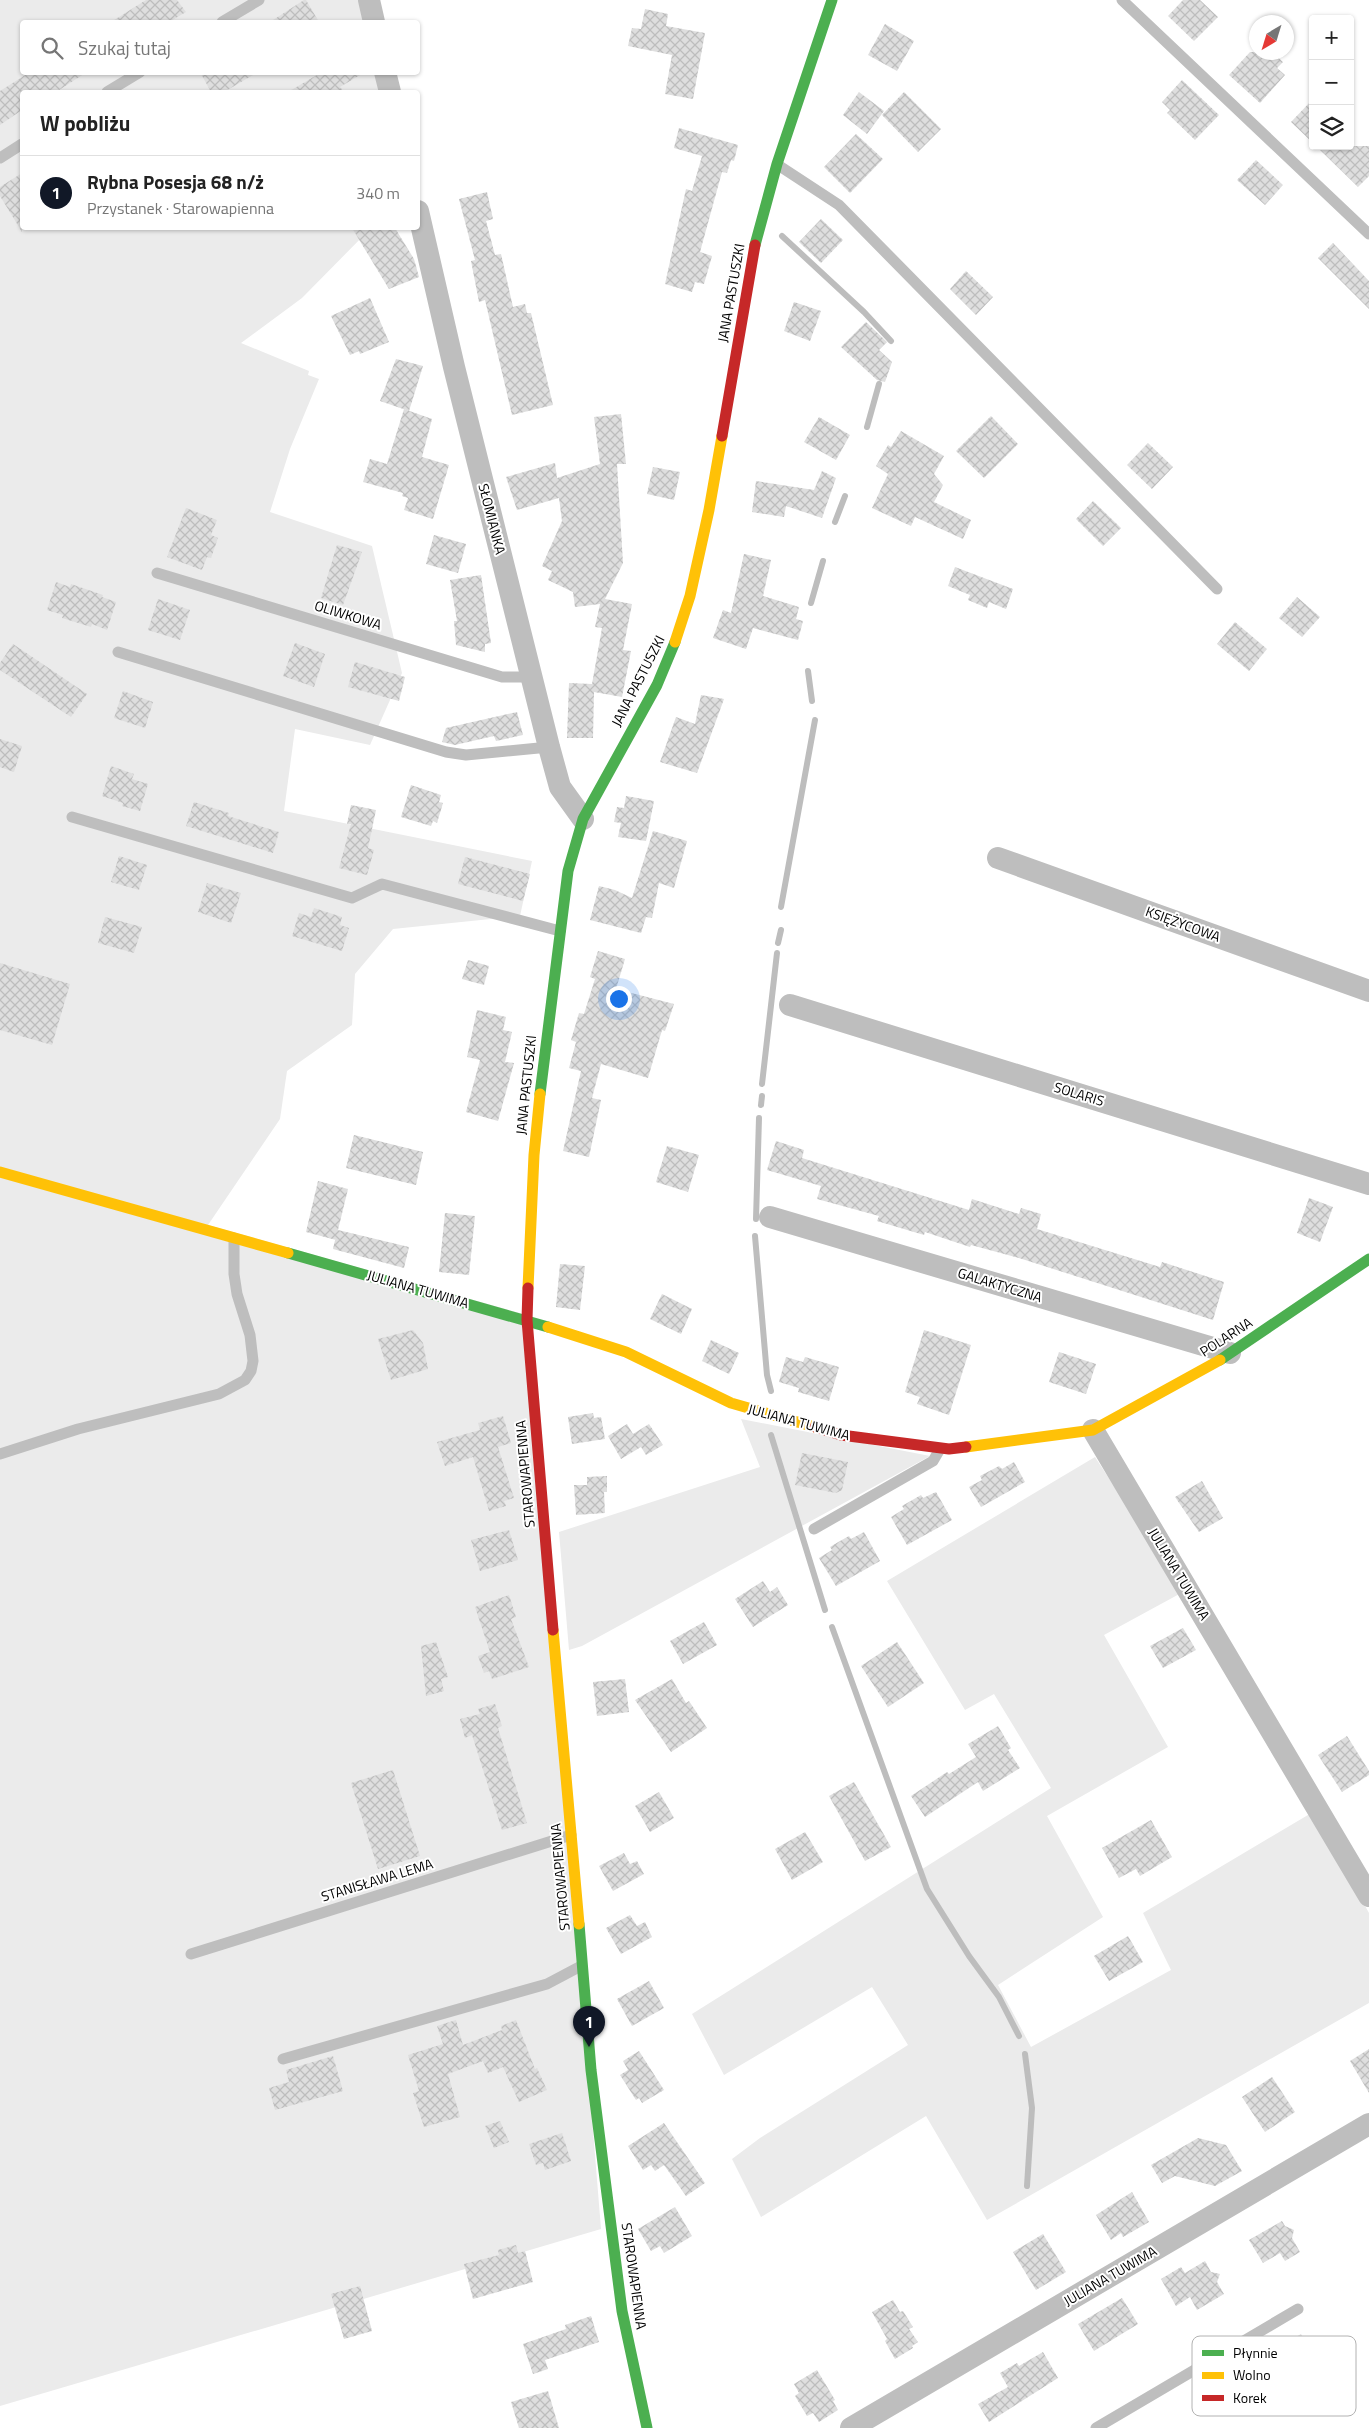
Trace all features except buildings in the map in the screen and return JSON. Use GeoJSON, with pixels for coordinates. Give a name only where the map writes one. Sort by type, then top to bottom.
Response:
{"type":"FeatureCollection","features":[{"type":"Feature","properties":{"kind":"street"},"geometry":{"type":"LineString","coordinates":[[369,0],[374,20]]}},
{"type":"Feature","properties":{"kind":"street","name":"JANA PASTUSZKI"},"geometry":{"type":"LineString","coordinates":[[527,1320],[534,1155],[541,1081],[568,871],[583,820],[656,684],[677,638],[690,596],[709,510],[757,235],[776,164],[832,0]]}},
{"type":"Feature","properties":{"kind":"street"},"geometry":{"type":"LineString","coordinates":[[386,75],[390,90]]}},
{"type":"Feature","properties":{"kind":"street","name":"SŁOMIANKA"},"geometry":{"type":"LineString","coordinates":[[420,220],[454,367],[549,747],[560,787],[583,820]]}},
{"type":"Feature","properties":{"kind":"street","name":"KSIĘŻYCOWA"},"geometry":{"type":"LineString","coordinates":[[998,858],[1369,991]]}},
{"type":"Feature","properties":{"kind":"street","name":"SOLARIS"},"geometry":{"type":"LineString","coordinates":[[790,1005],[1369,1184]]}},
{"type":"Feature","properties":{"kind":"street","name":"JULIANA TUWIMA"},"geometry":{"type":"LineString","coordinates":[[0,1172],[527,1320],[626,1352],[730,1403],[841,1435],[949,1449],[1092,1430],[1369,1896]]}},
{"type":"Feature","properties":{"kind":"street","name":"GALAKTYCZNA"},"geometry":{"type":"LineString","coordinates":[[770,1217],[1230,1353]]}},
{"type":"Feature","properties":{"kind":"street","name":"POLARNA"},"geometry":{"type":"LineString","coordinates":[[1092,1430],[1211,1366],[1369,1260]]}},
{"type":"Feature","properties":{"kind":"street","name":"STAROWAPIENNA"},"geometry":{"type":"LineString","coordinates":[[527,1320],[591,2070],[622,2311],[647,2428]]}},
{"type":"Feature","properties":{"kind":"street","name":"JULIANA TUWIMA"},"geometry":{"type":"LineString","coordinates":[[850,2428],[1369,2124]]}},
{"type":"Feature","properties":{"kind":"lane"},"geometry":{"type":"LineString","coordinates":[[225,20],[259,0]]}},
{"type":"Feature","properties":{"kind":"lane"},"geometry":{"type":"LineString","coordinates":[[1122,0],[1369,234]]}},
{"type":"Feature","properties":{"kind":"lane"},"geometry":{"type":"LineString","coordinates":[[110,90],[135,75]]}},
{"type":"Feature","properties":{"kind":"lane"},"geometry":{"type":"LineString","coordinates":[[0,158],[20,145]]}},
{"type":"Feature","properties":{"kind":"lane"},"geometry":{"type":"LineString","coordinates":[[776,164],[839,205],[1217,589]]}},
{"type":"Feature","properties":{"kind":"lane","name":"OLIWKOWA"},"geometry":{"type":"LineString","coordinates":[[157,573],[502,677],[532,677]]}},
{"type":"Feature","properties":{"kind":"lane"},"geometry":{"type":"LineString","coordinates":[[118,652],[446,752],[466,755],[549,747]]}},
{"type":"Feature","properties":{"kind":"lane"},"geometry":{"type":"LineString","coordinates":[[72,817],[352,898],[382,884],[560,931]]}},
{"type":"Feature","properties":{"kind":"lane"},"geometry":{"type":"LineString","coordinates":[[0,1454],[78,1429],[220,1394],[245,1380],[251,1371],[253,1361],[250,1335],[236,1284],[234,1238]]}},
{"type":"Feature","properties":{"kind":"lane"},"geometry":{"type":"LineString","coordinates":[[814,1529],[933,1462],[941,1448]]}},
{"type":"Feature","properties":{"kind":"lane","name":"STANISŁAWA LEMA"},"geometry":{"type":"LineString","coordinates":[[191,1954],[571,1835]]}},
{"type":"Feature","properties":{"kind":"lane"},"geometry":{"type":"LineString","coordinates":[[283,2059],[547,1984],[582,1965]]}},
{"type":"Feature","properties":{"kind":"lane"},"geometry":{"type":"LineString","coordinates":[[1252,2336],[1298,2309]]}},
{"type":"Feature","properties":{"kind":"lane"},"geometry":{"type":"LineString","coordinates":[[1096,2428],[1192,2371]]}},
{"type":"Feature","properties":{"kind":"shaded area"},"geometry":{"type":"Polygon","coordinates":[[[0,0],[371,0],[376,20],[20,20],[20,75],[388,75],[391,90],[20,90],[20,230],[369,230],[302,298],[241,343],[309,371],[308,375],[319,379],[290,449],[270,512],[372,546],[402,673],[370,745],[295,729],[284,811],[532,861],[520,916],[393,929],[355,974],[352,1025],[287,1071],[280,1119],[208,1225],[527,1315],[601,2229],[0,2406],[0,0]]]}},
{"type":"Feature","properties":{"kind":"shaded area"},"geometry":{"type":"Polygon","coordinates":[[[741,1419],[930,1456],[582,1646],[569,1650],[559,1532],[760,1467],[741,1419]]]}},
{"type":"Feature","properties":{"kind":"shaded area"},"geometry":{"type":"Polygon","coordinates":[[[1095,1457],[1183,1592],[1104,1635],[1168,1747],[1047,1816],[1103,1917],[998,1985],[1031,2047],[1171,1970],[1143,1913],[1313,1812],[1369,1913],[1369,2003],[987,2220],[926,2116],[761,2217],[732,2159],[760,2138],[908,2045],[872,1987],[724,2075],[692,2014],[1051,1788],[994,1694],[965,1710],[887,1581],[1095,1457]]]}},
{"type":"Feature","properties":{"kind":"waterway"},"geometry":{"type":"LineString","coordinates":[[782,236],[864,312],[891,341]]}},
{"type":"Feature","properties":{"kind":"waterway"},"geometry":{"type":"LineString","coordinates":[[867,427],[879,384]]}},
{"type":"Feature","properties":{"kind":"waterway"},"geometry":{"type":"LineString","coordinates":[[835,522],[845,496]]}},
{"type":"Feature","properties":{"kind":"waterway"},"geometry":{"type":"LineString","coordinates":[[811,603],[823,561]]}},
{"type":"Feature","properties":{"kind":"waterway"},"geometry":{"type":"LineString","coordinates":[[808,671],[812,701]]}},
{"type":"Feature","properties":{"kind":"waterway"},"geometry":{"type":"LineString","coordinates":[[781,907],[815,720]]}},
{"type":"Feature","properties":{"kind":"waterway"},"geometry":{"type":"LineString","coordinates":[[778,943],[781,930]]}},
{"type":"Feature","properties":{"kind":"waterway"},"geometry":{"type":"LineString","coordinates":[[762,1084],[777,953]]}},
{"type":"Feature","properties":{"kind":"waterway"},"geometry":{"type":"LineString","coordinates":[[761,1105],[762,1096]]}},
{"type":"Feature","properties":{"kind":"waterway"},"geometry":{"type":"LineString","coordinates":[[756,1219],[759,1118]]}},
{"type":"Feature","properties":{"kind":"waterway"},"geometry":{"type":"LineString","coordinates":[[755,1236],[767,1375],[771,1391]]}},
{"type":"Feature","properties":{"kind":"waterway"},"geometry":{"type":"LineString","coordinates":[[771,1435],[825,1610]]}},
{"type":"Feature","properties":{"kind":"waterway"},"geometry":{"type":"LineString","coordinates":[[832,1627],[927,1889],[969,1956],[999,1997],[1019,2036]]}},
{"type":"Feature","properties":{"kind":"waterway"},"geometry":{"type":"LineString","coordinates":[[1025,2054],[1032,2108],[1027,2186]]}},
{"type":"Feature","properties":{"kind":"traffic: fast"},"geometry":{"type":"LineString","coordinates":[[755,245],[777,164],[832,0]]}},
{"type":"Feature","properties":{"kind":"traffic: fast"},"geometry":{"type":"LineString","coordinates":[[540,1094],[568,871],[583,819],[657,685],[675,642]]}},
{"type":"Feature","properties":{"kind":"traffic: fast"},"geometry":{"type":"LineString","coordinates":[[288,1253],[548,1327]]}},
{"type":"Feature","properties":{"kind":"traffic: fast"},"geometry":{"type":"LineString","coordinates":[[1220,1360],[1369,1259]]}},
{"type":"Feature","properties":{"kind":"traffic: fast"},"geometry":{"type":"LineString","coordinates":[[579,1924],[591,2070],[622,2311],[647,2428]]}},
{"type":"Feature","properties":{"kind":"traffic: slow"},"geometry":{"type":"LineString","coordinates":[[675,642],[690,596],[709,510],[722,436]]}},
{"type":"Feature","properties":{"kind":"traffic: slow"},"geometry":{"type":"LineString","coordinates":[[528,1288],[534,1155],[540,1094]]}},
{"type":"Feature","properties":{"kind":"traffic: slow"},"geometry":{"type":"LineString","coordinates":[[0,1172],[288,1253]]}},
{"type":"Feature","properties":{"kind":"traffic: slow"},"geometry":{"type":"LineString","coordinates":[[548,1327],[626,1352],[731,1403],[815,1427]]}},
{"type":"Feature","properties":{"kind":"traffic: slow"},"geometry":{"type":"LineString","coordinates":[[966,1447],[1093,1430],[1220,1360]]}},
{"type":"Feature","properties":{"kind":"traffic: slow"},"geometry":{"type":"LineString","coordinates":[[553,1630],[579,1924]]}},
{"type":"Feature","properties":{"kind":"traffic: jam"},"geometry":{"type":"LineString","coordinates":[[722,436],[755,245]]}},
{"type":"Feature","properties":{"kind":"traffic: jam"},"geometry":{"type":"LineString","coordinates":[[528,1288],[527,1320],[553,1630]]}},
{"type":"Feature","properties":{"kind":"traffic: jam"},"geometry":{"type":"LineString","coordinates":[[815,1427],[841,1435],[949,1449],[966,1447]]}},
{"type":"Feature","properties":{"kind":"place","name":"Rybna Posesja 68 n/ż"},"geometry":{"type":"Point","coordinates":[589,2047]}}]}
